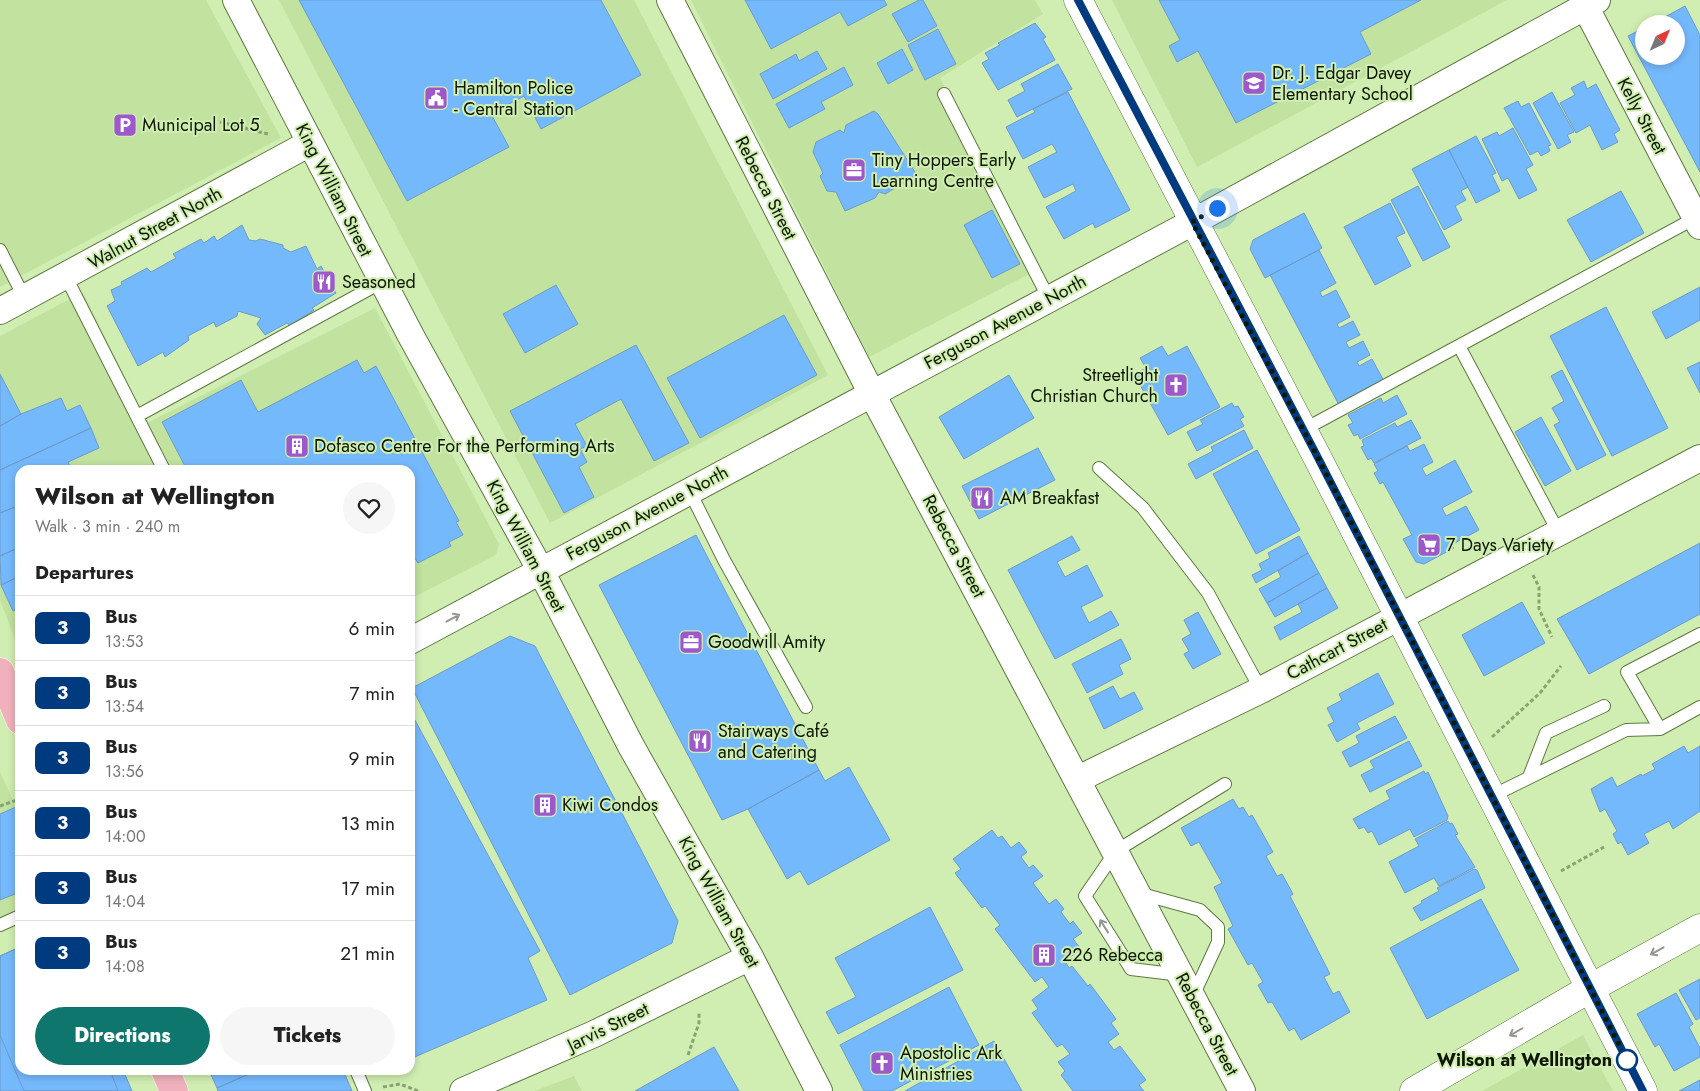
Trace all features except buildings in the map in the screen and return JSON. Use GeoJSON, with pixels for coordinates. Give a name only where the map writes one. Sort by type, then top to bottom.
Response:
{"type":"FeatureCollection","features":[{"type":"Feature","properties":{"kind":"main road"},"geometry":{"type":"LineString","coordinates":[[1078,0],[1192,222],[1399,615],[1589,989],[1643,1091]]}},
{"type":"Feature","properties":{"kind":"main road"},"geometry":{"type":"LineString","coordinates":[[0,672],[11,709]]}},
{"type":"Feature","properties":{"kind":"main road"},"geometry":{"type":"LineString","coordinates":[[1414,1091],[1589,989],[1700,928]]}},
{"type":"Feature","properties":{"kind":"main road"},"geometry":{"type":"LineString","coordinates":[[167,1075],[174,1091]]}},
{"type":"Feature","properties":{"kind":"street","name":"King William Street"},"geometry":{"type":"LineString","coordinates":[[236,0],[382,282],[541,571],[631,746],[750,957],[819,1091]]}},
{"type":"Feature","properties":{"kind":"street","name":"Rebecca Street"},"geometry":{"type":"LineString","coordinates":[[670,0],[872,394],[1116,850],[1242,1091]]}},
{"type":"Feature","properties":{"kind":"street","name":"Ferguson Avenue North"},"geometry":{"type":"LineString","coordinates":[[415,638],[1192,222],[1591,3]]}},
{"type":"Feature","properties":{"kind":"street","name":"Kelly Street"},"geometry":{"type":"LineString","coordinates":[[1591,3],[1699,220]]}},
{"type":"Feature","properties":{"kind":"street","name":"Walnut Street North"},"geometry":{"type":"LineString","coordinates":[[0,312],[310,143]]}},
{"type":"Feature","properties":{"kind":"street","name":"Cathcart Street"},"geometry":{"type":"LineString","coordinates":[[1078,779],[1261,690],[1399,615],[1700,458]]}},
{"type":"Feature","properties":{"kind":"street","name":"Jarvis Street"},"geometry":{"type":"LineString","coordinates":[[463,1091],[594,1034],[750,957]]}},
{"type":"Feature","properties":{"kind":"lane"},"geometry":{"type":"LineString","coordinates":[[944,94],[1048,299]]}},
{"type":"Feature","properties":{"kind":"lane"},"geometry":{"type":"LineString","coordinates":[[1303,430],[1699,220]]}},
{"type":"Feature","properties":{"kind":"lane"},"geometry":{"type":"LineString","coordinates":[[0,250],[25,299]]}},
{"type":"Feature","properties":{"kind":"lane"},"geometry":{"type":"LineString","coordinates":[[66,277],[162,465]]}},
{"type":"Feature","properties":{"kind":"lane"},"geometry":{"type":"LineString","coordinates":[[137,416],[382,282]]}},
{"type":"Feature","properties":{"kind":"lane"},"geometry":{"type":"LineString","coordinates":[[1459,346],[1559,533]]}},
{"type":"Feature","properties":{"kind":"lane"},"geometry":{"type":"LineString","coordinates":[[1099,468],[1143,508],[1208,593],[1261,690]]}},
{"type":"Feature","properties":{"kind":"lane"},"geometry":{"type":"LineString","coordinates":[[689,490],[724,560],[806,707]]}},
{"type":"Feature","properties":{"kind":"lane"},"geometry":{"type":"LineString","coordinates":[[1660,729],[1627,672],[1700,634]]}},
{"type":"Feature","properties":{"kind":"lane"},"geometry":{"type":"LineString","coordinates":[[1528,777],[1546,734],[1604,706]]}},
{"type":"Feature","properties":{"kind":"lane"},"geometry":{"type":"LineString","coordinates":[[1492,796],[1626,730],[1660,729],[1700,706]]}},
{"type":"Feature","properties":{"kind":"lane"},"geometry":{"type":"LineString","coordinates":[[1138,893],[1200,910],[1218,927],[1218,942],[1187,986],[1131,969],[1085,896],[1116,850],[1225,784]]}},
{"type":"Feature","properties":{"kind":"lane"},"geometry":{"type":"LineString","coordinates":[[0,925],[15,918]]}},
{"type":"Feature","properties":{"kind":"lane"},"geometry":{"type":"LineString","coordinates":[[358,1075],[365,1090]]}},
{"type":"Feature","properties":{"kind":"path"},"geometry":{"type":"LineString","coordinates":[[220,122],[271,135],[288,156]]}},
{"type":"Feature","properties":{"kind":"path"},"geometry":{"type":"LineString","coordinates":[[1523,552],[1539,587],[1539,609],[1552,637]]}},
{"type":"Feature","properties":{"kind":"path"},"geometry":{"type":"LineString","coordinates":[[1471,755],[1540,693],[1561,666]]}},
{"type":"Feature","properties":{"kind":"path"},"geometry":{"type":"LineString","coordinates":[[0,806],[15,801]]}},
{"type":"Feature","properties":{"kind":"path"},"geometry":{"type":"LineString","coordinates":[[1537,885],[1604,847]]}},
{"type":"Feature","properties":{"kind":"path"},"geometry":{"type":"LineString","coordinates":[[688,1055],[699,1023],[699,1007],[689,987]]}},
{"type":"Feature","properties":{"kind":"path"},"geometry":{"type":"LineString","coordinates":[[365,1090],[400,1084],[418,1091]]}},
{"type":"Feature","properties":{"kind":"shaded area","name":"Municipal Lot 5"},"geometry":{"type":"Polygon","coordinates":[[[0,0],[206,0],[281,138],[0,287],[0,0]]]}},
{"type":"Feature","properties":{"kind":"shaded area"},"geometry":{"type":"Polygon","coordinates":[[[279,0],[634,0],[828,375],[550,523],[279,0]]]}},
{"type":"Feature","properties":{"kind":"shaded area"},"geometry":{"type":"Polygon","coordinates":[[[691,0],[1035,0],[1043,14],[940,78],[1039,269],[869,357],[691,0]]]}},
{"type":"Feature","properties":{"kind":"shaded area","name":"Dr. J. Edgar Davey Elementary School"},"geometry":{"type":"Polygon","coordinates":[[[1112,0],[1507,0],[1197,167],[1112,0]]]}},
{"type":"Feature","properties":{"kind":"shaded area"},"geometry":{"type":"Polygon","coordinates":[[[83,292],[147,423],[375,308],[499,544],[496,555],[415,596],[415,465],[15,465],[15,640],[0,600],[0,336],[83,292]]]}},
{"type":"Feature","properties":{"kind":"shaded area"},"geometry":{"type":"Polygon","coordinates":[[[0,772],[15,804],[15,914],[0,920],[0,772]]]}},
{"type":"Feature","properties":{"kind":"shaded area"},"geometry":{"type":"Polygon","coordinates":[[[1583,1035],[1613,1091],[1482,1091],[1583,1035]]]}},
{"type":"Feature","properties":{"kind":"shaded area"},"geometry":{"type":"Polygon","coordinates":[[[574,1076],[582,1091],[534,1091],[574,1076]]]}},
{"type":"Feature","properties":{"kind":"bus line","name":"3"},"geometry":{"type":"LineString","coordinates":[[1078,0],[1192,222],[1314,450],[1643,1091]]}},
{"type":"Feature","properties":{"kind":"place","name":"Dr. J. Edgar Davey Elementary School"},"geometry":{"type":"Point","coordinates":[1254,83]}},
{"type":"Feature","properties":{"kind":"place","name":"Hamilton Police - Central Station"},"geometry":{"type":"Point","coordinates":[436,98]}},
{"type":"Feature","properties":{"kind":"place","name":"Municipal Lot 5"},"geometry":{"type":"Point","coordinates":[125,125]}},
{"type":"Feature","properties":{"kind":"place","name":"Tiny Hoppers Early Learning Centre"},"geometry":{"type":"Point","coordinates":[854,170]}},
{"type":"Feature","properties":{"kind":"place","name":"Seasoned"},"geometry":{"type":"Point","coordinates":[324,282]}},
{"type":"Feature","properties":{"kind":"place","name":"Streetlight Christian Church"},"geometry":{"type":"Point","coordinates":[1176,385]}},
{"type":"Feature","properties":{"kind":"place","name":"Dofasco Centre For the Performing Arts"},"geometry":{"type":"Point","coordinates":[297,446]}},
{"type":"Feature","properties":{"kind":"place","name":"AM Breakfast"},"geometry":{"type":"Point","coordinates":[982,498]}},
{"type":"Feature","properties":{"kind":"place","name":"7 Days Variety"},"geometry":{"type":"Point","coordinates":[1429,545]}},
{"type":"Feature","properties":{"kind":"place","name":"Goodwill Amity"},"geometry":{"type":"Point","coordinates":[691,642]}},
{"type":"Feature","properties":{"kind":"place","name":"Stairways Café and Catering"},"geometry":{"type":"Point","coordinates":[700,741]}},
{"type":"Feature","properties":{"kind":"place","name":"Kiwi Condos"},"geometry":{"type":"Point","coordinates":[545,805]}},
{"type":"Feature","properties":{"kind":"place","name":"226 Rebecca"},"geometry":{"type":"Point","coordinates":[1044,955]}},
{"type":"Feature","properties":{"kind":"place","name":"Wilson at Wellington"},"geometry":{"type":"Point","coordinates":[1627,1060]}},
{"type":"Feature","properties":{"kind":"place","name":"Apostolic Ark Ministries"},"geometry":{"type":"Point","coordinates":[882,1063]}},
{"type":"Feature","properties":{"kind":"route"},"geometry":{"type":"LineString","coordinates":[[1217,208],[1192,222],[1314,450],[1627,1060]]}}]}
